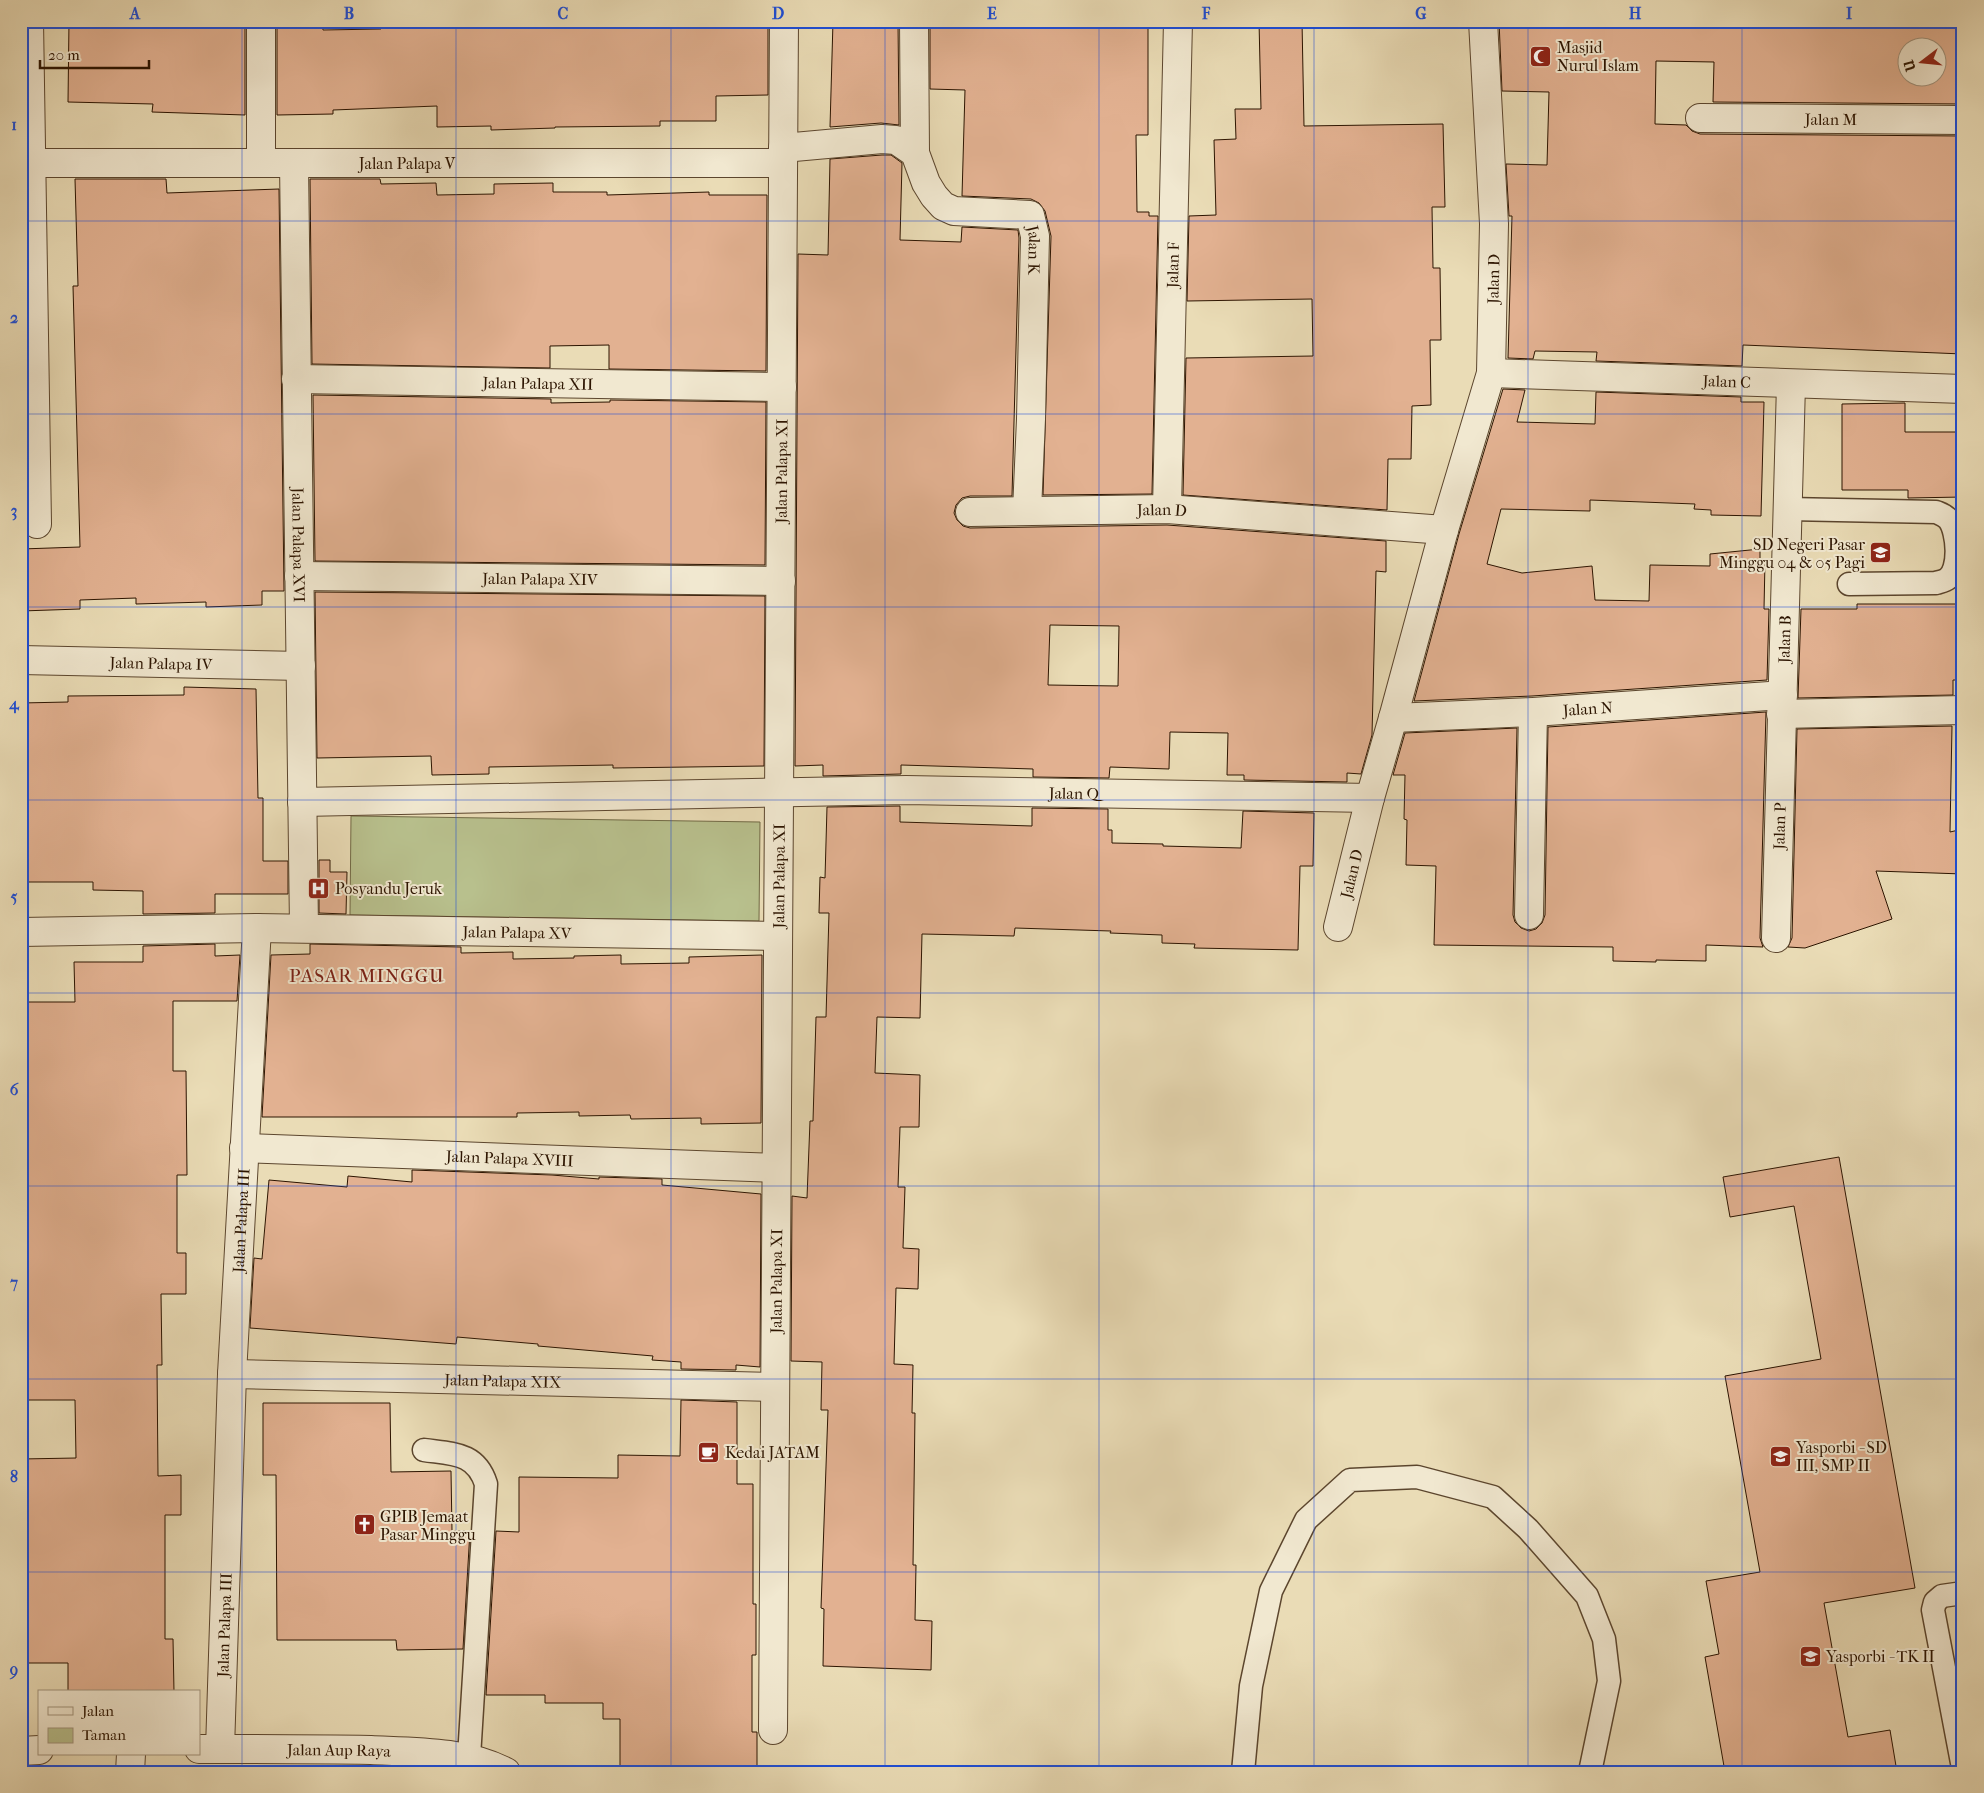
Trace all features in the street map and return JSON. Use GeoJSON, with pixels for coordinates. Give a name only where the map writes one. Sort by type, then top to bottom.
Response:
{"type":"FeatureCollection","features":[{"type":"Feature","properties":{"kind":"street"},"geometry":{"type":"LineString","coordinates":[[30,21],[26,162],[37,524]]}},
{"type":"Feature","properties":{"kind":"street"},"geometry":{"type":"LineString","coordinates":[[261,21],[261,162]]}},
{"type":"Feature","properties":{"kind":"street","name":"Jalan Palapa XI"},"geometry":{"type":"LineString","coordinates":[[772,1730],[784,21]]}},
{"type":"Feature","properties":{"kind":"street"},"geometry":{"type":"LineString","coordinates":[[914,21],[915,153]]}},
{"type":"Feature","properties":{"kind":"street","name":"Jalan F"},"geometry":{"type":"LineString","coordinates":[[1167,509],[1178,21]]}},
{"type":"Feature","properties":{"kind":"street","name":"Jalan D"},"geometry":{"type":"LineString","coordinates":[[1338,927],[1370,798],[1444,530],[1491,374],[1494,224],[1483,21]]}},
{"type":"Feature","properties":{"kind":"street","name":"Jalan M"},"geometry":{"type":"LineString","coordinates":[[1700,118],[1963,120]]}},
{"type":"Feature","properties":{"kind":"street"},"geometry":{"type":"LineString","coordinates":[[783,155],[882,139],[896,140],[915,153]]}},
{"type":"Feature","properties":{"kind":"street","name":"Jalan K"},"geometry":{"type":"LineString","coordinates":[[915,153],[926,183],[934,196],[944,206],[954,211],[1030,215],[1035,236],[1027,511]]}},
{"type":"Feature","properties":{"kind":"street","name":"Jalan Palapa V"},"geometry":{"type":"LineString","coordinates":[[26,162],[294,162],[783,155]]}},
{"type":"Feature","properties":{"kind":"street","name":"Jalan Palapa XVI"},"geometry":{"type":"LineString","coordinates":[[294,162],[304,928]]}},
{"type":"Feature","properties":{"kind":"street","name":"Jalan C"},"geometry":{"type":"LineString","coordinates":[[1491,374],[1963,389]]}},
{"type":"Feature","properties":{"kind":"street","name":"Jalan Palapa XII"},"geometry":{"type":"LineString","coordinates":[[296,379],[782,387]]}},
{"type":"Feature","properties":{"kind":"street","name":"Jalan B"},"geometry":{"type":"LineString","coordinates":[[1782,704],[1791,384]]}},
{"type":"Feature","properties":{"kind":"street","name":"Jalan D"},"geometry":{"type":"LineString","coordinates":[[970,512],[1167,509],[1444,530]]}},
{"type":"Feature","properties":{"kind":"street","name":"Jalan Palapa XIV"},"geometry":{"type":"LineString","coordinates":[[299,576],[781,581]]}},
{"type":"Feature","properties":{"kind":"street","name":"Jalan Palapa IV"},"geometry":{"type":"LineString","coordinates":[[21,660],[301,666]]}},
{"type":"Feature","properties":{"kind":"street"},"geometry":{"type":"LineString","coordinates":[[1782,704],[1963,710]]}},
{"type":"Feature","properties":{"kind":"street","name":"Jalan N"},"geometry":{"type":"LineString","coordinates":[[1393,718],[1782,704]]}},
{"type":"Feature","properties":{"kind":"street","name":"Jalan P"},"geometry":{"type":"LineString","coordinates":[[1776,938],[1782,704]]}},
{"type":"Feature","properties":{"kind":"street"},"geometry":{"type":"LineString","coordinates":[[1529,914],[1533,712]]}},
{"type":"Feature","properties":{"kind":"street","name":"Jalan Q"},"geometry":{"type":"LineString","coordinates":[[779,792],[906,790],[1370,798]]}},
{"type":"Feature","properties":{"kind":"street"},"geometry":{"type":"LineString","coordinates":[[302,802],[779,792]]}},
{"type":"Feature","properties":{"kind":"street"},"geometry":{"type":"LineString","coordinates":[[21,932],[257,928]]}},
{"type":"Feature","properties":{"kind":"street","name":"Jalan Palapa XV"},"geometry":{"type":"LineString","coordinates":[[257,928],[778,936]]}},
{"type":"Feature","properties":{"kind":"street","name":"Jalan Palapa III"},"geometry":{"type":"LineString","coordinates":[[209,1749],[257,928]]}},
{"type":"Feature","properties":{"kind":"street","name":"Jalan Palapa XVIII"},"geometry":{"type":"LineString","coordinates":[[244,1148],[776,1168]]}},
{"type":"Feature","properties":{"kind":"street","name":"Jalan Palapa XIX"},"geometry":{"type":"LineString","coordinates":[[232,1374],[775,1387]]}},
{"type":"Feature","properties":{"kind":"street","name":"Jalan Aup Raya"},"geometry":{"type":"LineString","coordinates":[[209,1749],[297,1760],[407,1752],[469,1757],[506,1772]]}},
{"type":"Feature","properties":{"kind":"street"},"geometry":{"type":"LineString","coordinates":[[21,1750],[38,1750]]}},
{"type":"Feature","properties":{"kind":"street"},"geometry":{"type":"LineString","coordinates":[[130,1772],[131,1756]]}},
{"type":"Feature","properties":{"kind":"lane"},"geometry":{"type":"LineString","coordinates":[[1788,509],[1936,512],[1944,514],[1949,520],[1954,530],[1956,548],[1955,568],[1947,579],[1936,583],[1849,584]]}},
{"type":"Feature","properties":{"kind":"lane"},"geometry":{"type":"LineString","coordinates":[[424,1450],[457,1454],[464,1457],[478,1467],[486,1484],[469,1757]]}},
{"type":"Feature","properties":{"kind":"lane"},"geometry":{"type":"LineString","coordinates":[[1243,1772],[1251,1686],[1271,1591],[1306,1520],[1350,1480],[1417,1477],[1493,1497],[1528,1529],[1587,1596],[1604,1639],[1609,1681],[1590,1772]]}},
{"type":"Feature","properties":{"kind":"lane"},"geometry":{"type":"LineString","coordinates":[[1963,1593],[1942,1596],[1935,1602],[1933,1610],[1963,1768]]}},
{"type":"Feature","properties":{"kind":"green space"},"geometry":{"type":"Polygon","coordinates":[[[351,816],[760,822],[759,921],[350,915],[351,816]]]}},
{"type":"Feature","properties":{"kind":"building"},"geometry":{"type":"Polygon","coordinates":[[[69,21],[245,21],[245,115],[152,112],[153,104],[68,102],[69,21]]]}},
{"type":"Feature","properties":{"kind":"building"},"geometry":{"type":"Polygon","coordinates":[[[277,21],[322,21],[323,30],[381,29],[381,21],[768,21],[768,95],[716,96],[716,121],[660,121],[660,126],[491,130],[491,126],[437,127],[437,106],[333,110],[333,114],[277,115],[277,21]]]}},
{"type":"Feature","properties":{"kind":"building"},"geometry":{"type":"Polygon","coordinates":[[[833,21],[898,21],[899,125],[881,123],[830,127],[833,21]]]}},
{"type":"Feature","properties":{"kind":"building"},"geometry":{"type":"Polygon","coordinates":[[[930,21],[1148,21],[1148,135],[1136,135],[1137,212],[1149,212],[1149,216],[1158,216],[1152,494],[1043,495],[1051,236],[1045,211],[1039,203],[1031,199],[962,196],[965,90],[930,89],[930,21]]]}},
{"type":"Feature","properties":{"kind":"building"},"geometry":{"type":"Polygon","coordinates":[[[1259,21],[1302,21],[1304,126],[1443,124],[1445,207],[1432,207],[1433,268],[1440,268],[1441,340],[1430,340],[1431,405],[1412,406],[1411,459],[1388,459],[1387,510],[1183,495],[1186,358],[1313,356],[1312,299],[1187,301],[1189,216],[1216,215],[1214,140],[1236,139],[1235,109],[1261,109],[1259,21]]]}},
{"type":"Feature","properties":{"kind":"building"},"geometry":{"type":"Polygon","coordinates":[[[1499,21],[1963,21],[1963,104],[1713,102],[1714,62],[1656,61],[1655,124],[1686,125],[1692,131],[1700,134],[1963,136],[1963,354],[1743,345],[1742,366],[1596,361],[1597,352],[1535,351],[1533,359],[1508,358],[1512,216],[1509,216],[1506,164],[1547,165],[1549,92],[1502,91],[1499,21]]]}},
{"type":"Feature","properties":{"kind":"building"},"geometry":{"type":"Polygon","coordinates":[[[891,155],[902,163],[900,240],[961,242],[962,227],[1018,230],[1012,496],[970,496],[962,498],[956,505],[954,513],[957,520],[963,526],[970,528],[1167,525],[1386,541],[1386,572],[1376,571],[1372,735],[1361,774],[1347,773],[1347,782],[1244,780],[1244,775],[1227,775],[1228,733],[1170,732],[1169,769],[1110,767],[1109,778],[1033,777],[1033,769],[901,765],[901,774],[823,776],[823,765],[795,766],[798,254],[828,255],[830,159],[891,155]],[[1050,625],[1048,685],[1118,686],[1119,626],[1050,625]]]}},
{"type":"Feature","properties":{"kind":"building"},"geometry":{"type":"Polygon","coordinates":[[[75,179],[166,179],[167,193],[279,189],[284,591],[262,591],[262,605],[206,607],[206,602],[136,604],[136,598],[80,600],[80,609],[21,611],[21,549],[80,547],[73,286],[78,286],[75,179]]]}},
{"type":"Feature","properties":{"kind":"building"},"geometry":{"type":"Polygon","coordinates":[[[310,179],[380,179],[381,184],[436,183],[437,195],[494,194],[494,184],[553,183],[553,192],[607,192],[607,195],[709,192],[709,195],[767,195],[766,371],[609,369],[609,345],[550,346],[550,368],[312,364],[310,179]]]}},
{"type":"Feature","properties":{"kind":"building"},"geometry":{"type":"Polygon","coordinates":[[[1503,389],[1525,390],[1517,422],[1595,424],[1596,392],[1741,397],[1741,402],[1764,402],[1761,516],[1711,515],[1711,510],[1694,509],[1695,504],[1590,500],[1590,511],[1501,509],[1487,564],[1522,573],[1592,566],[1595,600],[1649,601],[1650,565],[1710,566],[1710,554],[1760,549],[1760,561],[1765,561],[1764,609],[1769,609],[1767,680],[1532,696],[1414,701],[1459,534],[1503,389]]]}},
{"type":"Feature","properties":{"kind":"building"},"geometry":{"type":"Polygon","coordinates":[[[313,395],[551,399],[551,403],[610,402],[610,400],[766,402],[765,565],[315,561],[313,395]]]}},
{"type":"Feature","properties":{"kind":"building"},"geometry":{"type":"Polygon","coordinates":[[[1905,403],[1905,432],[1963,432],[1963,497],[1908,498],[1908,490],[1842,490],[1842,404],[1905,403]]]}},
{"type":"Feature","properties":{"kind":"building"},"geometry":{"type":"Polygon","coordinates":[[[315,592],[765,596],[764,766],[613,768],[613,765],[489,767],[489,774],[432,775],[431,756],[317,758],[315,592]]]}},
{"type":"Feature","properties":{"kind":"building"},"geometry":{"type":"Polygon","coordinates":[[[1857,604],[1963,604],[1963,680],[1953,680],[1953,695],[1798,698],[1801,609],[1857,609],[1857,604]]]}},
{"type":"Feature","properties":{"kind":"building"},"geometry":{"type":"Polygon","coordinates":[[[184,687],[256,689],[258,798],[263,798],[263,861],[288,861],[288,894],[215,894],[215,913],[143,914],[143,891],[93,890],[93,882],[21,882],[21,703],[68,702],[68,696],[184,695],[184,687]]]}},
{"type":"Feature","properties":{"kind":"building"},"geometry":{"type":"Polygon","coordinates":[[[1766,712],[1760,938],[1763,947],[1706,945],[1706,961],[1656,960],[1656,962],[1613,961],[1613,947],[1434,945],[1436,866],[1406,865],[1405,775],[1393,775],[1405,733],[1517,728],[1513,915],[1515,922],[1521,928],[1529,931],[1536,929],[1542,923],[1545,915],[1548,727],[1766,712]]]}},
{"type":"Feature","properties":{"kind":"building"},"geometry":{"type":"Polygon","coordinates":[[[1952,726],[1950,832],[1963,829],[1963,874],[1876,871],[1892,919],[1805,948],[1788,947],[1792,938],[1797,729],[1952,726]]]}},
{"type":"Feature","properties":{"kind":"building"},"geometry":{"type":"Polygon","coordinates":[[[900,806],[900,822],[1032,826],[1032,808],[1108,809],[1108,830],[1112,830],[1112,843],[1241,848],[1243,811],[1314,813],[1313,866],[1300,866],[1298,950],[1194,948],[1195,944],[1162,943],[1162,935],[1110,933],[1111,931],[1015,928],[1014,936],[922,934],[920,1018],[877,1017],[875,1073],[920,1075],[919,1127],[900,1127],[898,1187],[905,1187],[903,1248],[919,1249],[918,1289],[896,1288],[894,1364],[913,1365],[912,1413],[915,1413],[913,1565],[916,1565],[915,1620],[932,1621],[931,1670],[823,1666],[824,1609],[821,1608],[828,1410],[821,1410],[822,1362],[791,1361],[792,1196],[807,1198],[810,1121],[813,1121],[816,1017],[826,1017],[829,913],[819,913],[820,877],[825,878],[827,807],[900,806]]]}},
{"type":"Feature","properties":{"kind":"building"},"geometry":{"type":"Polygon","coordinates":[[[319,860],[330,860],[330,872],[347,872],[346,914],[319,913],[319,860]]]}},
{"type":"Feature","properties":{"kind":"building"},"geometry":{"type":"Polygon","coordinates":[[[215,944],[215,956],[240,955],[237,1001],[173,1001],[173,1071],[186,1071],[187,1175],[177,1175],[177,1253],[186,1253],[186,1294],[161,1294],[162,1365],[157,1365],[158,1476],[181,1475],[181,1515],[165,1515],[165,1639],[173,1639],[174,1690],[68,1690],[68,1663],[21,1663],[21,1459],[76,1458],[75,1400],[21,1400],[21,1002],[75,1002],[74,962],[143,962],[143,946],[215,944]]]}},
{"type":"Feature","properties":{"kind":"building"},"geometry":{"type":"Polygon","coordinates":[[[310,944],[461,947],[461,953],[513,952],[513,959],[621,955],[621,964],[689,963],[689,957],[762,955],[761,1123],[701,1124],[701,1118],[631,1119],[630,1115],[579,1116],[579,1112],[517,1113],[517,1117],[262,1117],[271,955],[310,954],[310,944]]]}},
{"type":"Feature","properties":{"kind":"building"},"geometry":{"type":"Polygon","coordinates":[[[1839,1157],[1915,1588],[1824,1603],[1848,1737],[1890,1730],[1897,1772],[1725,1772],[1705,1657],[1719,1654],[1706,1581],[1760,1572],[1725,1376],[1821,1359],[1794,1206],[1730,1217],[1723,1177],[1839,1157]]]}},
{"type":"Feature","properties":{"kind":"building"},"geometry":{"type":"Polygon","coordinates":[[[412,1170],[552,1175],[599,1179],[599,1177],[662,1179],[662,1185],[761,1194],[760,1367],[736,1365],[736,1370],[681,1369],[681,1362],[652,1360],[653,1356],[538,1346],[538,1344],[457,1337],[456,1344],[250,1328],[254,1258],[262,1259],[269,1180],[347,1187],[348,1176],[412,1182],[412,1170]]]}},
{"type":"Feature","properties":{"kind":"building"},"geometry":{"type":"Polygon","coordinates":[[[681,1400],[737,1402],[737,1484],[753,1484],[753,1604],[756,1604],[756,1655],[752,1655],[752,1732],[757,1732],[757,1772],[620,1772],[620,1719],[603,1719],[603,1703],[545,1703],[545,1695],[486,1695],[496,1531],[519,1532],[519,1477],[618,1478],[618,1455],[680,1456],[681,1400]]]}},
{"type":"Feature","properties":{"kind":"building","name":"GPIB Jemaat Pasar Minggu"},"geometry":{"type":"Polygon","coordinates":[[[263,1403],[390,1403],[391,1472],[451,1471],[452,1531],[470,1531],[463,1649],[397,1650],[396,1640],[277,1640],[276,1475],[263,1475],[263,1403]]]}},
{"type":"Feature","properties":{"kind":"place","name":"Masjid Nurul Islam"},"geometry":{"type":"Point","coordinates":[1541,56]}},
{"type":"Feature","properties":{"kind":"place","name":"SD Negeri Pasar Minggu 04 & 05 Pagi"},"geometry":{"type":"Point","coordinates":[1881,553]}},
{"type":"Feature","properties":{"kind":"place","name":"Posyandu Jeruk"},"geometry":{"type":"Point","coordinates":[319,888]}},
{"type":"Feature","properties":{"kind":"place","name":"Kedai JATAM"},"geometry":{"type":"Point","coordinates":[709,1452]}},
{"type":"Feature","properties":{"kind":"place","name":"Yasporbi - SD III, SMP II"},"geometry":{"type":"Point","coordinates":[1780,1456]}},
{"type":"Feature","properties":{"kind":"place","name":"GPIB Jemaat Pasar Minggu"},"geometry":{"type":"Point","coordinates":[364,1525]}},
{"type":"Feature","properties":{"kind":"place","name":"Yasporbi - TK II"},"geometry":{"type":"Point","coordinates":[1810,1656]}},
{"type":"Feature","properties":{"kind":"district","name":"PASAR MINGGU"},"geometry":{"type":"Point","coordinates":[367,975]}}]}
